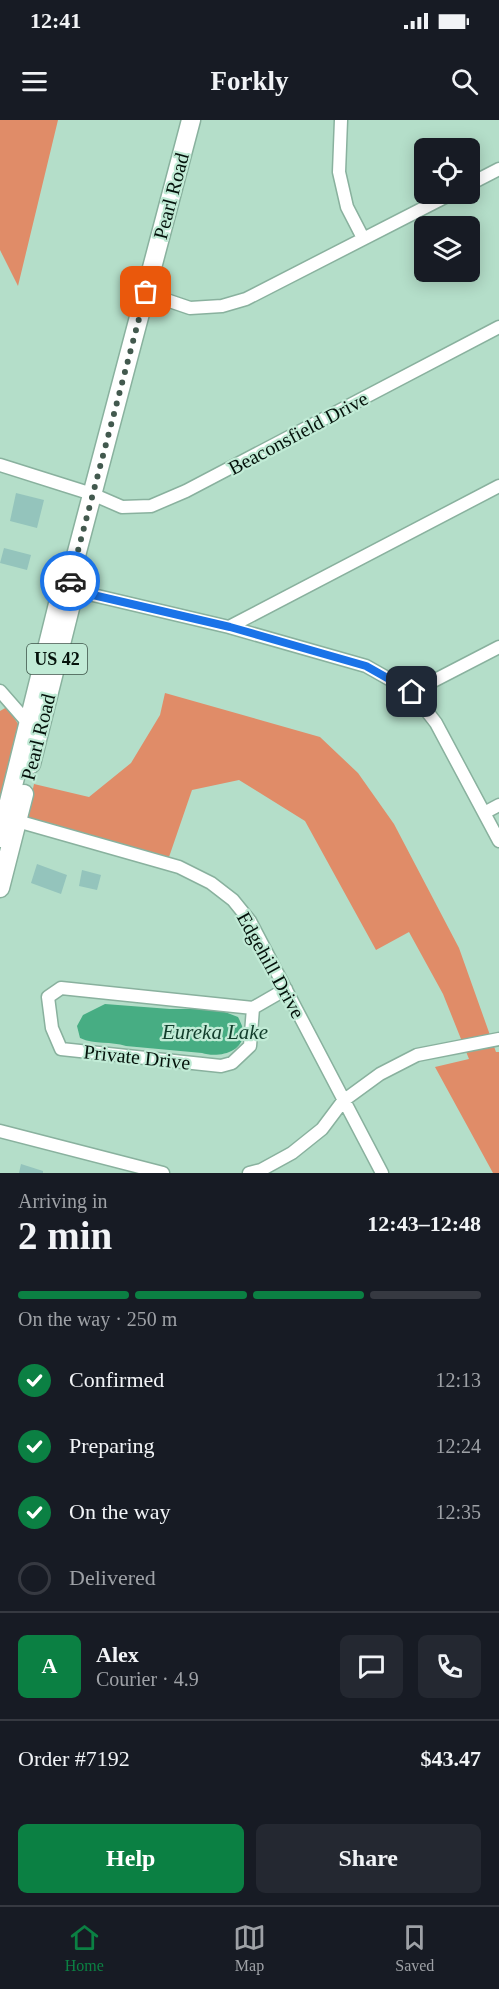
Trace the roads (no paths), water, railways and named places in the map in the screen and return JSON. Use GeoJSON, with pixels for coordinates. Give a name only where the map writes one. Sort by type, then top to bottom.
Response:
{"type":"FeatureCollection","features":[{"type":"Feature","properties":{"kind":"main road","name":"Pearl Road"},"geometry":{"type":"LineString","coordinates":[[0,838],[60,596],[68,586],[191,120]]}},
{"type":"Feature","properties":{"kind":"main road","name":"Pearl Road"},"geometry":{"type":"LineString","coordinates":[[0,888],[72,600],[68,586]]}},
{"type":"Feature","properties":{"kind":"street"},"geometry":{"type":"LineString","coordinates":[[341,120],[339,172],[347,207],[363,238]]}},
{"type":"Feature","properties":{"kind":"street"},"geometry":{"type":"LineString","coordinates":[[480,179],[499,169]]}},
{"type":"Feature","properties":{"kind":"street"},"geometry":{"type":"LineString","coordinates":[[146,292],[190,308],[222,306],[246,299],[431,204]]}},
{"type":"Feature","properties":{"kind":"street","name":"Beaconsfield Drive"},"geometry":{"type":"LineString","coordinates":[[0,465],[92,494],[122,507],[151,506],[186,491],[499,327]]}},
{"type":"Feature","properties":{"kind":"street"},"geometry":{"type":"LineString","coordinates":[[230,627],[499,486]]}},
{"type":"Feature","properties":{"kind":"street"},"geometry":{"type":"LineString","coordinates":[[68,586],[93,595],[230,627],[366,666],[412,692],[436,723],[499,841]]}},
{"type":"Feature","properties":{"kind":"street"},"geometry":{"type":"LineString","coordinates":[[412,692],[499,647]]}},
{"type":"Feature","properties":{"kind":"street"},"geometry":{"type":"LineString","coordinates":[[0,691],[28,723]]}},
{"type":"Feature","properties":{"kind":"street"},"geometry":{"type":"LineString","coordinates":[[484,813],[499,805]]}},
{"type":"Feature","properties":{"kind":"street","name":"Edgehill Drive"},"geometry":{"type":"LineString","coordinates":[[17,821],[179,867],[211,883],[233,900],[250,921],[382,1173]]}},
{"type":"Feature","properties":{"kind":"street","name":"Private Drive"},"geometry":{"type":"LineString","coordinates":[[61,988],[253,1008],[250,1046],[232,1063],[221,1066],[61,1049],[52,1028],[48,997],[61,988]]}},
{"type":"Feature","properties":{"kind":"street"},"geometry":{"type":"LineString","coordinates":[[253,1008],[286,989]]}},
{"type":"Feature","properties":{"kind":"street"},"geometry":{"type":"LineString","coordinates":[[249,1173],[261,1170],[292,1153],[322,1129],[343,1101],[380,1074],[417,1055],[499,1039]]}},
{"type":"Feature","properties":{"kind":"street"},"geometry":{"type":"LineString","coordinates":[[0,1131],[163,1173]]}},
{"type":"Feature","properties":{"kind":"water","name":"Eureka Lake"},"geometry":{"type":"Polygon","coordinates":[[[105,1004],[170,1009],[217,1009],[238,1017],[243,1029],[242,1038],[235,1049],[215,1055],[126,1046],[80,1038],[77,1026],[83,1015],[105,1004]]]}}]}
